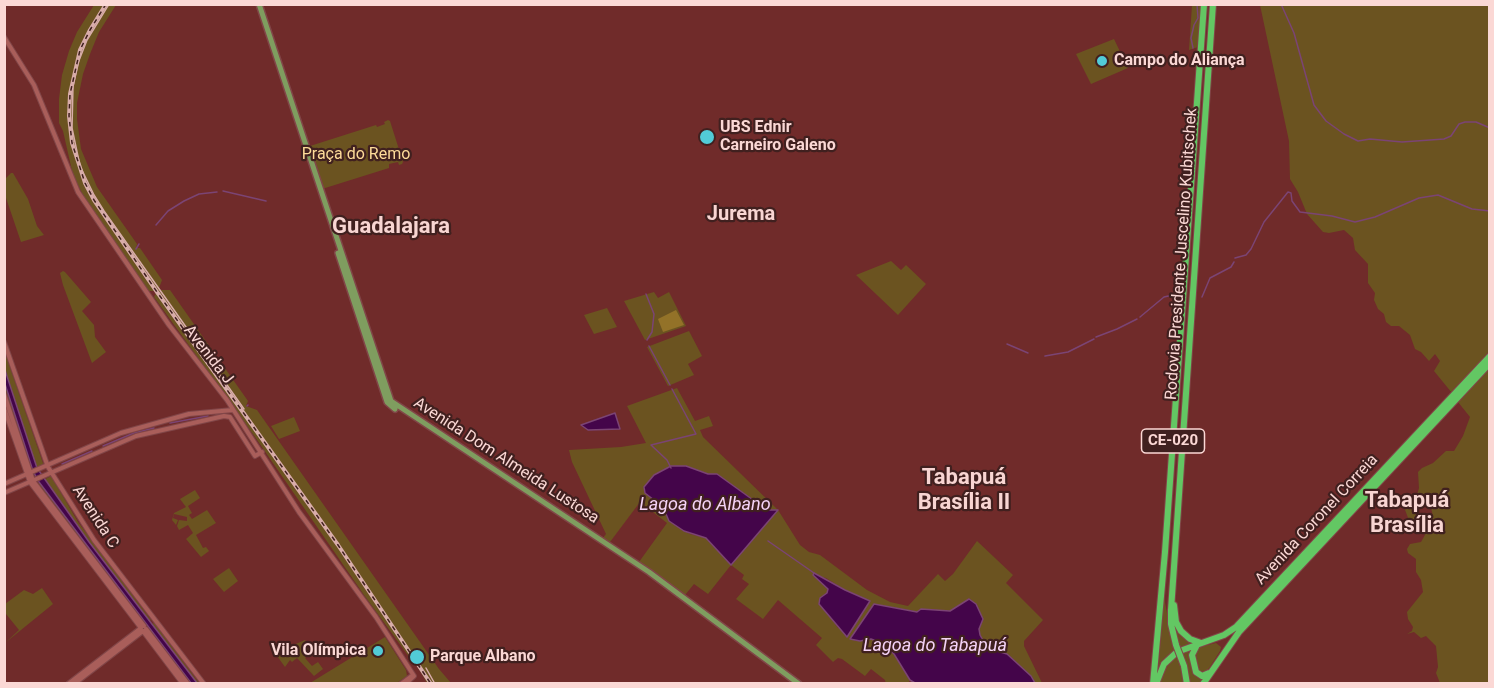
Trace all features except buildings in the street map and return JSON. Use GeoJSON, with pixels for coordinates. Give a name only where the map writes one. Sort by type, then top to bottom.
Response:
{"type":"FeatureCollection","features":[{"type":"Feature","properties":{"kind":"highway","name":"Rodovia Presidente Juscelino Kubitschek"},"geometry":{"type":"LineString","coordinates":[[1155,684],[1204,4]]}},
{"type":"Feature","properties":{"kind":"highway","name":"Rodovia Presidente Juscelino Kubitschek"},"geometry":{"type":"LineString","coordinates":[[1187,684],[1170,617],[1213,4]]}},
{"type":"Feature","properties":{"kind":"highway","name":"Avenida Coronel Correia"},"geometry":{"type":"LineString","coordinates":[[1155,684],[1164,664],[1172,656],[1181,650],[1230,632],[1245,618],[1490,356]]}},
{"type":"Feature","properties":{"kind":"highway","name":"Avenida Coronel Correia"},"geometry":{"type":"LineString","coordinates":[[1203,684],[1239,632],[1490,363]]}},
{"type":"Feature","properties":{"kind":"highway"},"geometry":{"type":"LineString","coordinates":[[1175,547],[1176,622],[1187,637],[1199,644],[1192,655],[1196,672],[1202,676],[1209,673]]}},
{"type":"Feature","properties":{"kind":"highway"},"geometry":{"type":"LineString","coordinates":[[1213,639],[1221,642],[1222,654]]}},
{"type":"Feature","properties":{"kind":"main road","name":"Avenida Dom Almeida Lustosa"},"geometry":{"type":"LineString","coordinates":[[260,4],[291,107],[362,322]]}},
{"type":"Feature","properties":{"kind":"main road","name":"Avenida Dom Almeida Lustosa"},"geometry":{"type":"LineString","coordinates":[[318,192],[391,401],[421,424],[691,603],[800,684]]}},
{"type":"Feature","properties":{"kind":"main road","name":"Avenida Dom Almeida Lustosa"},"geometry":{"type":"LineString","coordinates":[[691,603],[794,684]]}},
{"type":"Feature","properties":{"kind":"street","name":"Avenida J"},"geometry":{"type":"LineString","coordinates":[[4,37],[34,85],[78,192],[182,342],[233,410],[299,512],[370,608],[414,676],[403,684]]}},
{"type":"Feature","properties":{"kind":"street","name":"Avenida C"},"geometry":{"type":"LineString","coordinates":[[4,342],[48,467],[94,540],[204,684]]}},
{"type":"Feature","properties":{"kind":"street","name":"Avenida C"},"geometry":{"type":"LineString","coordinates":[[4,394],[10,418],[32,473],[32,481],[183,684]]}},
{"type":"Feature","properties":{"kind":"street","name":"Avenida C"},"geometry":{"type":"LineString","coordinates":[[4,408],[10,418]]}},
{"type":"Feature","properties":{"kind":"street"},"geometry":{"type":"LineString","coordinates":[[4,484],[48,467],[121,433],[197,413],[233,410]]}},
{"type":"Feature","properties":{"kind":"street"},"geometry":{"type":"LineString","coordinates":[[4,493],[146,433],[227,415],[255,456],[262,452]]}},
{"type":"Feature","properties":{"kind":"street"},"geometry":{"type":"LineString","coordinates":[[97,444],[99,451]]}},
{"type":"Feature","properties":{"kind":"street"},"geometry":{"type":"LineString","coordinates":[[68,684],[143,629]]}},
{"type":"Feature","properties":{"kind":"street"},"geometry":{"type":"LineString","coordinates":[[74,684],[143,629]]}},
{"type":"Feature","properties":{"kind":"street","name":"Avenida C"},"geometry":{"type":"LineString","coordinates":[[143,629],[188,684]]}},
{"type":"Feature","properties":{"kind":"green space"},"geometry":{"type":"Polygon","coordinates":[[[94,5],[116,5],[99,32],[90,54],[77,103],[81,149],[97,187],[137,244],[136,248],[140,248],[162,280],[159,288],[170,290],[248,401],[246,406],[257,410],[451,683],[427,683],[414,660],[412,661],[364,595],[255,437],[154,297],[155,291],[148,291],[86,201],[73,175],[59,123],[59,99],[62,75],[69,51],[77,32],[94,5]]]}},
{"type":"Feature","properties":{"kind":"green space"},"geometry":{"type":"Polygon","coordinates":[[[1192,5],[1201,5],[1198,47],[1189,50],[1192,5]]]}},
{"type":"Feature","properties":{"kind":"green space"},"geometry":{"type":"Polygon","coordinates":[[[1260,5],[1489,5],[1489,352],[1452,393],[1434,371],[1440,361],[1435,354],[1429,361],[1415,349],[1410,335],[1399,326],[1391,326],[1386,322],[1384,314],[1378,309],[1374,300],[1375,293],[1368,283],[1368,264],[1355,250],[1353,238],[1344,230],[1323,232],[1307,214],[1290,179],[1289,141],[1260,5]]]}},
{"type":"Feature","properties":{"kind":"green space","name":"Campo do Aliança"},"geometry":{"type":"Polygon","coordinates":[[[1114,39],[1128,68],[1091,84],[1076,54],[1114,39]]]}},
{"type":"Feature","properties":{"kind":"green space","name":"Praça do Remo"},"geometry":{"type":"Polygon","coordinates":[[[388,120],[402,164],[399,165],[398,162],[389,164],[389,168],[322,189],[310,146],[376,125],[377,127],[388,120]]]}},
{"type":"Feature","properties":{"kind":"green space"},"geometry":{"type":"Polygon","coordinates":[[[11,173],[28,199],[37,226],[44,235],[21,242],[5,195],[5,179],[11,173]]]}},
{"type":"Feature","properties":{"kind":"green space"},"geometry":{"type":"Polygon","coordinates":[[[891,261],[901,270],[906,265],[926,284],[898,315],[856,275],[891,261]]]}},
{"type":"Feature","properties":{"kind":"green space"},"geometry":{"type":"Polygon","coordinates":[[[63,271],[91,302],[82,311],[94,325],[95,337],[106,352],[92,363],[63,285],[60,273],[63,271]]]}},
{"type":"Feature","properties":{"kind":"green space"},"geometry":{"type":"Polygon","coordinates":[[[654,292],[658,298],[669,292],[686,326],[645,340],[624,301],[654,292]]]}},
{"type":"Feature","properties":{"kind":"green space"},"geometry":{"type":"Polygon","coordinates":[[[607,308],[617,327],[594,334],[584,315],[607,308]]]}},
{"type":"Feature","properties":{"kind":"green space"},"geometry":{"type":"Polygon","coordinates":[[[689,331],[702,356],[688,364],[694,375],[668,386],[647,347],[689,331]]]}},
{"type":"Feature","properties":{"kind":"green space"},"geometry":{"type":"Polygon","coordinates":[[[4,350],[44,466],[31,471],[5,390],[4,350]]]}},
{"type":"Feature","properties":{"kind":"green space"},"geometry":{"type":"Polygon","coordinates":[[[1489,368],[1489,683],[1440,683],[1436,673],[1438,667],[1436,646],[1426,636],[1421,638],[1414,632],[1407,634],[1412,631],[1413,627],[1407,612],[1423,592],[1421,580],[1416,572],[1416,559],[1408,553],[1407,549],[1410,544],[1421,542],[1425,535],[1420,525],[1410,523],[1402,499],[1430,521],[1433,516],[1431,508],[1419,500],[1417,495],[1418,472],[1433,463],[1446,451],[1454,451],[1470,417],[1458,402],[1489,368]]]}},
{"type":"Feature","properties":{"kind":"green space"},"geometry":{"type":"Polygon","coordinates":[[[677,388],[695,421],[709,416],[713,426],[700,430],[703,437],[778,510],[800,545],[809,552],[820,555],[867,590],[890,602],[908,606],[938,574],[945,581],[953,574],[977,541],[1013,575],[1006,583],[1043,620],[1024,641],[1024,646],[1042,683],[1035,683],[1031,676],[1007,654],[985,644],[978,628],[959,605],[950,611],[921,609],[917,612],[874,604],[850,639],[860,641],[871,639],[879,642],[894,654],[910,680],[908,683],[886,684],[885,680],[871,669],[865,676],[842,659],[838,658],[833,662],[816,645],[822,638],[778,600],[763,619],[736,599],[749,584],[742,579],[744,575],[731,565],[708,594],[694,584],[685,595],[639,562],[667,523],[640,502],[610,542],[603,538],[606,534],[572,462],[569,450],[646,443],[627,406],[677,388]],[[686,466],[661,471],[649,481],[669,521],[690,534],[706,538],[731,565],[777,511],[767,510],[717,474],[708,474],[686,466]],[[813,575],[828,588],[824,608],[838,628],[870,602],[826,578],[813,575]]]}},
{"type":"Feature","properties":{"kind":"green space"},"geometry":{"type":"Polygon","coordinates":[[[294,417],[300,431],[279,439],[271,426],[294,417]]]}},
{"type":"Feature","properties":{"kind":"green space"},"geometry":{"type":"Polygon","coordinates":[[[51,476],[78,522],[151,620],[145,624],[143,625],[73,533],[71,527],[38,483],[51,476]]]}},
{"type":"Feature","properties":{"kind":"green space"},"geometry":{"type":"Polygon","coordinates":[[[195,490],[200,498],[188,506],[192,513],[189,515],[192,519],[207,510],[216,523],[196,535],[203,548],[206,547],[209,551],[201,557],[186,539],[193,533],[188,525],[179,530],[177,526],[179,520],[187,521],[187,517],[174,514],[173,518],[178,520],[176,525],[172,520],[174,513],[186,507],[180,499],[195,490]]]}},
{"type":"Feature","properties":{"kind":"green space"},"geometry":{"type":"Polygon","coordinates":[[[229,568],[238,581],[224,592],[213,579],[229,568]]]}},
{"type":"Feature","properties":{"kind":"green space"},"geometry":{"type":"Polygon","coordinates":[[[42,588],[53,604],[5,643],[19,630],[5,615],[5,604],[24,590],[33,594],[42,588]]]}},
{"type":"Feature","properties":{"kind":"green space"},"geometry":{"type":"Polygon","coordinates":[[[1164,597],[1168,618],[1195,643],[1166,658],[1158,671],[1164,597]]]}},
{"type":"Feature","properties":{"kind":"green space"},"geometry":{"type":"Polygon","coordinates":[[[153,623],[199,683],[189,683],[147,629],[153,623]]]}},
{"type":"Feature","properties":{"kind":"green space","name":"Vila Olímpica"},"geometry":{"type":"Polygon","coordinates":[[[385,637],[406,670],[407,676],[397,683],[310,683],[385,637]]]}},
{"type":"Feature","properties":{"kind":"green space"},"geometry":{"type":"Polygon","coordinates":[[[305,640],[313,651],[305,658],[312,666],[318,662],[323,669],[314,676],[297,658],[292,662],[290,660],[285,667],[277,656],[305,640]]]}},
{"type":"Feature","properties":{"kind":"green space"},"geometry":{"type":"Polygon","coordinates":[[[1216,643],[1221,647],[1220,651],[1206,673],[1200,674],[1193,656],[1199,647],[1216,643]]]}},
{"type":"Feature","properties":{"kind":"green space"},"geometry":{"type":"Polygon","coordinates":[[[1192,650],[1196,674],[1205,677],[1201,683],[1189,683],[1181,665],[1185,683],[1158,684],[1166,666],[1177,655],[1192,650]]]}},
{"type":"Feature","properties":{"kind":"shaded area"},"geometry":{"type":"Polygon","coordinates":[[[676,310],[684,325],[663,332],[658,319],[676,310]]]}},
{"type":"Feature","properties":{"kind":"water"},"geometry":{"type":"Polygon","coordinates":[[[4,367],[37,468],[89,542],[197,683],[191,683],[39,482],[33,471],[5,384],[4,367]]]}},
{"type":"Feature","properties":{"kind":"water"},"geometry":{"type":"Polygon","coordinates":[[[615,413],[620,429],[588,430],[581,425],[615,413]]]}},
{"type":"Feature","properties":{"kind":"water","name":"Lagoa do Albano"},"geometry":{"type":"Polygon","coordinates":[[[671,466],[686,466],[708,474],[717,474],[767,510],[778,510],[731,565],[706,538],[684,531],[669,521],[663,507],[645,493],[644,487],[654,475],[671,466]]]}},
{"type":"Feature","properties":{"kind":"water","name":"Lagoa do Tabapuá"},"geometry":{"type":"Polygon","coordinates":[[[814,573],[870,601],[847,637],[819,604],[820,598],[827,593],[828,589],[813,575],[814,573]]]}},
{"type":"Feature","properties":{"kind":"water","name":"Lagoa do Tabapuá"},"geometry":{"type":"Polygon","coordinates":[[[969,599],[976,604],[983,619],[979,629],[985,644],[1007,654],[1031,676],[1035,683],[915,683],[910,680],[894,654],[879,642],[871,639],[860,641],[850,639],[874,604],[917,612],[921,609],[950,611],[969,599]]]}},
{"type":"Feature","properties":{"kind":"waterway"},"geometry":{"type":"LineString","coordinates":[[1193,48],[1191,38],[1198,18],[1197,4]]}},
{"type":"Feature","properties":{"kind":"waterway"},"geometry":{"type":"LineString","coordinates":[[1281,4],[1294,33],[1314,105],[1326,121],[1344,134],[1358,141],[1370,139],[1402,142],[1444,139],[1451,136],[1459,124],[1465,122],[1476,122],[1490,128]]}},
{"type":"Feature","properties":{"kind":"waterway"},"geometry":{"type":"LineString","coordinates":[[223,191],[266,201]]}},
{"type":"Feature","properties":{"kind":"waterway"},"geometry":{"type":"LineString","coordinates":[[156,225],[168,211],[184,201],[199,194],[217,192]]}},
{"type":"Feature","properties":{"kind":"waterway"},"geometry":{"type":"LineString","coordinates":[[1235,258],[1246,255],[1251,249],[1264,222],[1288,192],[1291,193],[1292,201],[1300,212],[1355,222],[1375,217],[1419,198],[1438,195],[1472,209],[1490,211]]}},
{"type":"Feature","properties":{"kind":"waterway"},"geometry":{"type":"LineString","coordinates":[[136,249],[139,244]]}},
{"type":"Feature","properties":{"kind":"waterway"},"geometry":{"type":"LineString","coordinates":[[1202,297],[1210,278],[1231,267],[1234,262]]}},
{"type":"Feature","properties":{"kind":"waterway"},"geometry":{"type":"LineString","coordinates":[[646,294],[654,314],[652,332],[647,340]]}},
{"type":"Feature","properties":{"kind":"waterway"},"geometry":{"type":"LineString","coordinates":[[1140,317],[1164,297],[1177,294]]}},
{"type":"Feature","properties":{"kind":"waterway"},"geometry":{"type":"LineString","coordinates":[[1096,337],[1137,319]]}},
{"type":"Feature","properties":{"kind":"waterway"},"geometry":{"type":"LineString","coordinates":[[1045,356],[1068,352],[1094,339]]}},
{"type":"Feature","properties":{"kind":"waterway"},"geometry":{"type":"LineString","coordinates":[[1007,344],[1028,353]]}},
{"type":"Feature","properties":{"kind":"waterway"},"geometry":{"type":"LineString","coordinates":[[649,346],[670,385]]}},
{"type":"Feature","properties":{"kind":"waterway"},"geometry":{"type":"LineString","coordinates":[[671,468],[667,460],[651,445],[696,434],[672,389]]}},
{"type":"Feature","properties":{"kind":"waterway"},"geometry":{"type":"LineString","coordinates":[[170,423],[208,416]]}},
{"type":"Feature","properties":{"kind":"waterway"},"geometry":{"type":"LineString","coordinates":[[103,446],[134,433],[154,428]]}},
{"type":"Feature","properties":{"kind":"waterway"},"geometry":{"type":"LineString","coordinates":[[62,464],[92,451]]}},
{"type":"Feature","properties":{"kind":"waterway"},"geometry":{"type":"LineString","coordinates":[[768,541],[814,573]]}},
{"type":"Feature","properties":{"kind":"tram line"},"geometry":{"type":"LineString","coordinates":[[109,4],[87,40],[78,63],[73,86],[72,128],[80,166],[104,211],[244,409]]}},
{"type":"Feature","properties":{"kind":"tram line"},"geometry":{"type":"LineString","coordinates":[[426,668],[435,684]]}},
{"type":"Feature","properties":{"kind":"railway"},"geometry":{"type":"LineString","coordinates":[[106,4],[80,50],[70,94],[69,116],[72,143],[85,183],[94,200],[157,292],[338,545],[431,684]]}},
{"type":"Feature","properties":{"kind":"place","name":"Campo do Aliança"},"geometry":{"type":"Point","coordinates":[1102,61]}},
{"type":"Feature","properties":{"kind":"place","name":"UBS Ednir Carneiro Galeno"},"geometry":{"type":"Point","coordinates":[707,137]}},
{"type":"Feature","properties":{"kind":"place","name":"Vila Olímpica"},"geometry":{"type":"Point","coordinates":[378,651]}},
{"type":"Feature","properties":{"kind":"place","name":"Parque Albano"},"geometry":{"type":"Point","coordinates":[417,657]}},
{"type":"Feature","properties":{"kind":"district","name":"Jurema"},"geometry":{"type":"Point","coordinates":[741,215]}},
{"type":"Feature","properties":{"kind":"district","name":"Guadalajara"},"geometry":{"type":"Point","coordinates":[391,227]}},
{"type":"Feature","properties":{"kind":"district","name":"Tabapuá Brasília II"},"geometry":{"type":"Point","coordinates":[964,490]}},
{"type":"Feature","properties":{"kind":"district","name":"Tabapuá Brasília"},"geometry":{"type":"Point","coordinates":[1407,514]}}]}
